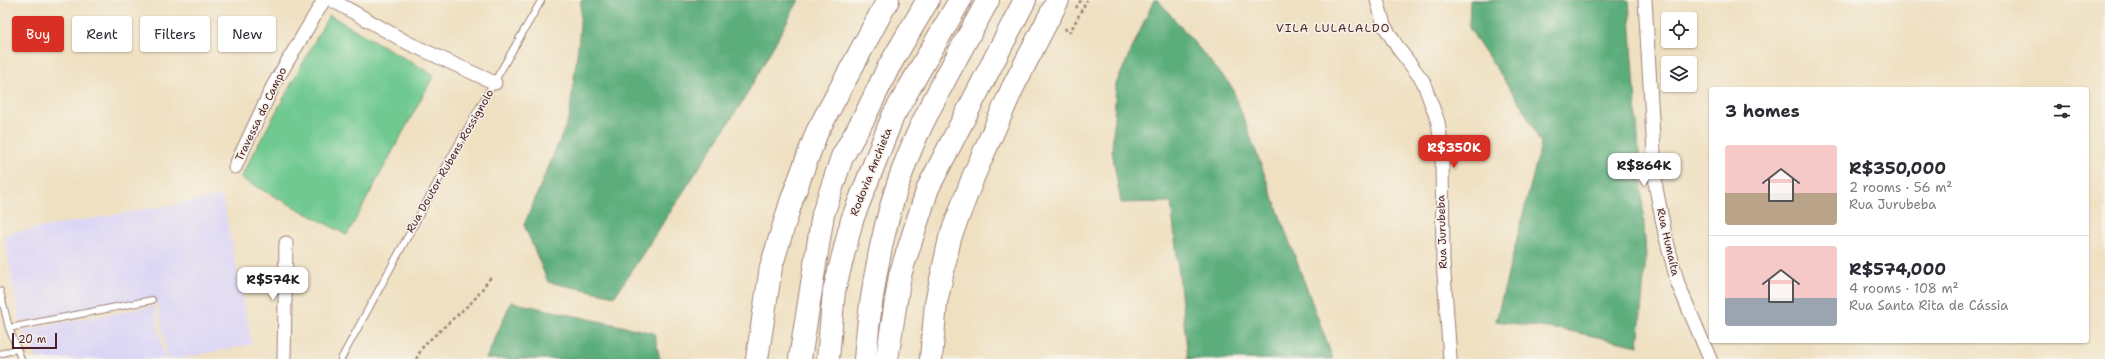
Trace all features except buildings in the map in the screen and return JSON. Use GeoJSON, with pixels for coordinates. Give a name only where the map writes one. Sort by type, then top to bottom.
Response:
{"type":"FeatureCollection","features":[{"type":"Feature","properties":{"kind":"highway"},"geometry":{"type":"LineString","coordinates":[[757,359],[771,267],[806,162],[817,132],[888,0]]}},
{"type":"Feature","properties":{"kind":"highway"},"geometry":{"type":"LineString","coordinates":[[800,359],[823,214],[842,157],[864,118],[888,68],[928,0]]}},
{"type":"Feature","properties":{"kind":"highway","name":"Rodovia Anchieta"},"geometry":{"type":"LineString","coordinates":[[828,359],[834,291],[852,220],[893,116],[960,0]]}},
{"type":"Feature","properties":{"kind":"highway"},"geometry":{"type":"LineString","coordinates":[[865,359],[868,324],[880,254],[896,194],[917,135],[988,0]]}},
{"type":"Feature","properties":{"kind":"highway"},"geometry":{"type":"LineString","coordinates":[[887,359],[900,275],[928,188],[1026,0]]}},
{"type":"Feature","properties":{"kind":"highway"},"geometry":{"type":"LineString","coordinates":[[931,359],[936,303],[950,238],[974,175],[1013,87],[1058,0]]}},
{"type":"Feature","properties":{"kind":"street","name":"Travessa do Campo"},"geometry":{"type":"LineString","coordinates":[[235,167],[274,84],[324,0]]}},
{"type":"Feature","properties":{"kind":"street","name":"Rua Doutor Rubens Rossignolo"},"geometry":{"type":"LineString","coordinates":[[332,0],[408,43],[495,83]]}},
{"type":"Feature","properties":{"kind":"street","name":"Rua Jurubeba"},"geometry":{"type":"LineString","coordinates":[[1377,0],[1384,25],[1398,48],[1423,81],[1438,122],[1442,151],[1443,260],[1450,359]]}},
{"type":"Feature","properties":{"kind":"street","name":"Rua Humaíta"},"geometry":{"type":"LineString","coordinates":[[1645,0],[1656,188],[1678,284],[1710,359]]}},
{"type":"Feature","properties":{"kind":"street"},"geometry":{"type":"LineString","coordinates":[[284,359],[286,243]]}},
{"type":"Feature","properties":{"kind":"lane"},"geometry":{"type":"LineString","coordinates":[[495,83],[542,1]]}},
{"type":"Feature","properties":{"kind":"lane","name":"Rua Doutor Rubens Rossignolo"},"geometry":{"type":"LineString","coordinates":[[341,359],[456,148],[495,83]]}},
{"type":"Feature","properties":{"kind":"lane"},"geometry":{"type":"LineString","coordinates":[[0,291],[9,328],[21,359]]}},
{"type":"Feature","properties":{"kind":"lane"},"geometry":{"type":"LineString","coordinates":[[9,328],[152,300]]}},
{"type":"Feature","properties":{"kind":"lane"},"geometry":{"type":"LineString","coordinates":[[0,354],[16,349]]}},
{"type":"Feature","properties":{"kind":"path"},"geometry":{"type":"LineString","coordinates":[[1067,24],[1064,30],[1070,32],[1087,0]]}},
{"type":"Feature","properties":{"kind":"path"},"geometry":{"type":"LineString","coordinates":[[416,359],[424,345],[474,300],[491,277]]}},
{"type":"Feature","properties":{"kind":"shaded area"},"geometry":{"type":"Polygon","coordinates":[[[222,196],[252,344],[177,359],[168,359],[157,303],[20,322],[4,234],[222,196]]]}},
{"type":"Feature","properties":{"kind":"shaded area"},"geometry":{"type":"Polygon","coordinates":[[[154,306],[165,359],[38,359],[22,330],[154,306]]]}},
{"type":"Feature","properties":{"kind":"green space"},"geometry":{"type":"Polygon","coordinates":[[[581,0],[799,0],[743,101],[615,296],[548,282],[524,225],[569,118],[579,38],[581,0]]]}},
{"type":"Feature","properties":{"kind":"green space"},"geometry":{"type":"Polygon","coordinates":[[[1154,0],[1158,0],[1232,87],[1333,359],[1188,359],[1171,202],[1121,203],[1112,151],[1116,84],[1154,0]]]}},
{"type":"Feature","properties":{"kind":"green space"},"geometry":{"type":"Polygon","coordinates":[[[1470,0],[1629,0],[1646,256],[1638,346],[1570,331],[1496,321],[1541,144],[1523,108],[1469,28],[1470,0]]]}},
{"type":"Feature","properties":{"kind":"green space"},"geometry":{"type":"Polygon","coordinates":[[[329,15],[434,75],[347,235],[240,178],[329,15]]]}},
{"type":"Feature","properties":{"kind":"green space"},"geometry":{"type":"Polygon","coordinates":[[[511,302],[654,333],[660,359],[486,359],[511,302]]]}},
{"type":"Feature","properties":{"kind":"district","name":"VILA LULALALDO"},"geometry":{"type":"Point","coordinates":[1333,28]}}]}
